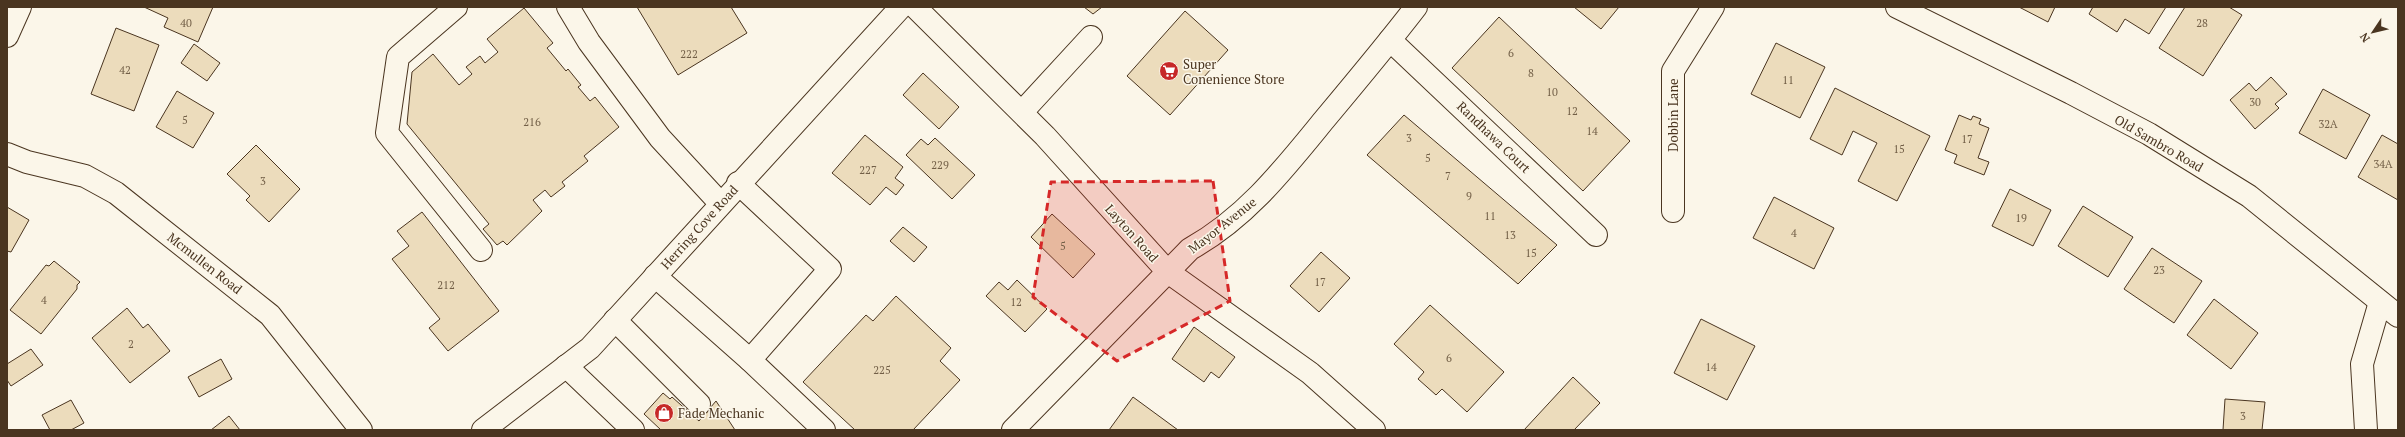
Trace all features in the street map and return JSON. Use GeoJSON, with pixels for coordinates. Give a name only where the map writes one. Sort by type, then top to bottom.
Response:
{"type":"FeatureCollection","features":[{"type":"Feature","properties":{"kind":"street"},"geometry":{"type":"LineString","coordinates":[[7,36],[20,7]]}},
{"type":"Feature","properties":{"kind":"street"},"geometry":{"type":"LineString","coordinates":[[456,7],[398,57],[387,133],[481,250]]}},
{"type":"Feature","properties":{"kind":"street"},"geometry":{"type":"LineString","coordinates":[[568,7],[589,42],[660,138],[720,203]]}},
{"type":"Feature","properties":{"kind":"street","name":"Herring Cove Road"},"geometry":{"type":"LineString","coordinates":[[483,430],[590,348],[738,183],[901,7]]}},
{"type":"Feature","properties":{"kind":"street","name":"Layton Road"},"geometry":{"type":"LineString","coordinates":[[915,7],[1022,112],[1168,272],[1310,373],[1374,430]]}},
{"type":"Feature","properties":{"kind":"street","name":"Mayor Avenue"},"geometry":{"type":"LineString","coordinates":[[1013,430],[1190,249],[1211,237],[1265,191],[1416,7]]}},
{"type":"Feature","properties":{"kind":"street","name":"Dobbin Lane"},"geometry":{"type":"LineString","coordinates":[[1672,211],[1673,71],[1712,7]]}},
{"type":"Feature","properties":{"kind":"street","name":"Old Sambro Road"},"geometry":{"type":"LineString","coordinates":[[1897,7],[2149,134],[2249,196],[2398,316]]}},
{"type":"Feature","properties":{"kind":"street"},"geometry":{"type":"LineString","coordinates":[[1022,112],[1091,37]]}},
{"type":"Feature","properties":{"kind":"street","name":"Randhawa Court"},"geometry":{"type":"LineString","coordinates":[[1390,40],[1596,235]]}},
{"type":"Feature","properties":{"kind":"street","name":"Mcmullen Road"},"geometry":{"type":"LineString","coordinates":[[7,154],[27,162],[85,176],[116,193],[270,315],[361,430]]}},
{"type":"Feature","properties":{"kind":"street"},"geometry":{"type":"LineString","coordinates":[[738,183],[830,269],[750,360]]}},
{"type":"Feature","properties":{"kind":"street"},"geometry":{"type":"LineString","coordinates":[[655,276],[750,360],[824,430]]}},
{"type":"Feature","properties":{"kind":"street"},"geometry":{"type":"LineString","coordinates":[[2366,430],[2362,364],[2380,302]]}},
{"type":"Feature","properties":{"kind":"street"},"geometry":{"type":"LineString","coordinates":[[615,320],[699,404]]}},
{"type":"Feature","properties":{"kind":"street"},"geometry":{"type":"LineString","coordinates":[[566,366],[634,430]]}},
{"type":"Feature","properties":{"kind":"highlighted area"},"geometry":{"type":"Polygon","coordinates":[[[1213,181],[1230,301],[1117,361],[1033,297],[1051,182],[1213,181]]]}},
{"type":"Feature","properties":{"kind":"building"},"geometry":{"type":"Polygon","coordinates":[[[144,7],[213,7],[198,42],[164,27],[168,18],[144,7]]]}},
{"type":"Feature","properties":{"kind":"building"},"geometry":{"type":"Polygon","coordinates":[[[637,7],[731,7],[747,33],[678,75],[637,7]]]}},
{"type":"Feature","properties":{"kind":"building"},"geometry":{"type":"Polygon","coordinates":[[[1084,7],[1102,7],[1093,14],[1084,7]]]}},
{"type":"Feature","properties":{"kind":"building"},"geometry":{"type":"Polygon","coordinates":[[[1574,7],[1619,7],[1601,29],[1574,7]]]}},
{"type":"Feature","properties":{"kind":"building"},"geometry":{"type":"Polygon","coordinates":[[[2019,7],[2055,7],[2048,22],[2019,7]]]}},
{"type":"Feature","properties":{"kind":"building"},"geometry":{"type":"Polygon","coordinates":[[[2093,7],[2166,7],[2149,34],[2125,19],[2117,32],[2089,14],[2093,7]]]}},
{"type":"Feature","properties":{"kind":"building"},"geometry":{"type":"Polygon","coordinates":[[[2185,7],[2229,7],[2242,15],[2203,76],[2159,48],[2185,7]]]}},
{"type":"Feature","properties":{"kind":"building"},"geometry":{"type":"Polygon","coordinates":[[[524,8],[553,43],[547,48],[566,71],[568,69],[581,85],[578,87],[590,101],[595,97],[619,127],[584,156],[588,161],[562,182],[565,186],[551,197],[545,190],[533,200],[542,211],[507,245],[503,241],[497,245],[483,229],[489,224],[407,124],[412,72],[433,54],[459,85],[472,74],[466,67],[480,56],[485,63],[498,52],[487,39],[524,8]]]}},
{"type":"Feature","properties":{"kind":"building"},"geometry":{"type":"Polygon","coordinates":[[[1185,11],[1228,50],[1170,115],[1127,76],[1185,11]]]}},
{"type":"Feature","properties":{"kind":"building"},"geometry":{"type":"Polygon","coordinates":[[[1499,17],[1630,141],[1583,191],[1452,68],[1499,17]]]}},
{"type":"Feature","properties":{"kind":"building"},"geometry":{"type":"Polygon","coordinates":[[[116,28],[159,45],[134,111],[91,94],[116,28]]]}},
{"type":"Feature","properties":{"kind":"building"},"geometry":{"type":"Polygon","coordinates":[[[1776,43],[1825,67],[1800,118],[1751,94],[1776,43]]]}},
{"type":"Feature","properties":{"kind":"building"},"geometry":{"type":"Polygon","coordinates":[[[194,44],[220,63],[207,81],[181,63],[194,44]]]}},
{"type":"Feature","properties":{"kind":"building"},"geometry":{"type":"Polygon","coordinates":[[[923,73],[959,107],[939,129],[903,95],[923,73]]]}},
{"type":"Feature","properties":{"kind":"building"},"geometry":{"type":"Polygon","coordinates":[[[2271,77],[2287,94],[2275,104],[2279,108],[2255,129],[2230,100],[2249,83],[2256,91],[2271,77]]]}},
{"type":"Feature","properties":{"kind":"building"},"geometry":{"type":"Polygon","coordinates":[[[1835,88],[1930,136],[1897,201],[1858,181],[1877,143],[1853,131],[1842,155],[1810,139],[1835,88]]]}},
{"type":"Feature","properties":{"kind":"building"},"geometry":{"type":"Polygon","coordinates":[[[2323,89],[2370,115],[2346,159],[2299,133],[2323,89]]]}},
{"type":"Feature","properties":{"kind":"building"},"geometry":{"type":"Polygon","coordinates":[[[177,91],[214,113],[193,148],[156,127],[177,91]]]}},
{"type":"Feature","properties":{"kind":"building"},"geometry":{"type":"Polygon","coordinates":[[[1404,115],[1557,245],[1518,284],[1367,155],[1404,115]]]}},
{"type":"Feature","properties":{"kind":"building"},"geometry":{"type":"Polygon","coordinates":[[[1959,115],[1971,120],[1973,116],[1981,119],[1979,124],[1989,128],[1978,158],[1989,162],[1984,175],[1954,163],[1957,155],[1945,150],[1959,115]]]}},
{"type":"Feature","properties":{"kind":"building"},"geometry":{"type":"Polygon","coordinates":[[[865,135],[903,167],[895,178],[904,185],[896,195],[886,187],[870,205],[832,173],[865,135]]]}},
{"type":"Feature","properties":{"kind":"building"},"geometry":{"type":"Polygon","coordinates":[[[2382,135],[2398,144],[2398,200],[2358,177],[2382,135]]]}},
{"type":"Feature","properties":{"kind":"building"},"geometry":{"type":"Polygon","coordinates":[[[935,138],[975,175],[952,199],[906,155],[921,139],[928,145],[935,138]]]}},
{"type":"Feature","properties":{"kind":"building"},"geometry":{"type":"Polygon","coordinates":[[[256,145],[300,189],[269,222],[246,200],[250,196],[227,174],[256,145]]]}},
{"type":"Feature","properties":{"kind":"building"},"geometry":{"type":"Polygon","coordinates":[[[2010,189],[2051,210],[2033,246],[1992,226],[2010,189]]]}},
{"type":"Feature","properties":{"kind":"building"},"geometry":{"type":"Polygon","coordinates":[[[1774,197],[1834,228],[1814,269],[1753,238],[1774,197]]]}},
{"type":"Feature","properties":{"kind":"building"},"geometry":{"type":"Polygon","coordinates":[[[2083,206],[2133,237],[2108,277],[2058,246],[2083,206]]]}},
{"type":"Feature","properties":{"kind":"building"},"geometry":{"type":"Polygon","coordinates":[[[7,207],[29,220],[11,252],[7,251],[7,207]]]}},
{"type":"Feature","properties":{"kind":"building"},"geometry":{"type":"Polygon","coordinates":[[[422,212],[499,311],[448,351],[429,328],[440,319],[392,259],[409,246],[397,231],[422,212]]]}},
{"type":"Feature","properties":{"kind":"building"},"geometry":{"type":"Polygon","coordinates":[[[1052,214],[1095,254],[1073,278],[1031,237],[1052,214]]]}},
{"type":"Feature","properties":{"kind":"building"},"geometry":{"type":"Polygon","coordinates":[[[903,227],[927,247],[914,262],[890,241],[903,227]]]}},
{"type":"Feature","properties":{"kind":"building"},"geometry":{"type":"Polygon","coordinates":[[[2152,248],[2202,281],[2174,323],[2124,289],[2152,248]]]}},
{"type":"Feature","properties":{"kind":"building"},"geometry":{"type":"Polygon","coordinates":[[[1321,252],[1350,278],[1319,312],[1290,286],[1321,252]]]}},
{"type":"Feature","properties":{"kind":"building"},"geometry":{"type":"Polygon","coordinates":[[[54,261],[80,282],[77,285],[77,289],[41,334],[10,310],[46,265],[49,266],[54,261]]]}},
{"type":"Feature","properties":{"kind":"building"},"geometry":{"type":"Polygon","coordinates":[[[1017,280],[1047,309],[1025,332],[986,296],[999,282],[1008,290],[1017,280]]]}},
{"type":"Feature","properties":{"kind":"building"},"geometry":{"type":"Polygon","coordinates":[[[896,296],[951,348],[940,361],[960,380],[913,430],[855,430],[803,382],[866,315],[873,321],[896,296]]]}},
{"type":"Feature","properties":{"kind":"building"},"geometry":{"type":"Polygon","coordinates":[[[2214,299],[2258,333],[2231,369],[2187,335],[2214,299]]]}},
{"type":"Feature","properties":{"kind":"building"},"geometry":{"type":"Polygon","coordinates":[[[1430,305],[1504,372],[1467,412],[1442,389],[1436,395],[1418,379],[1424,372],[1394,344],[1430,305]]]}},
{"type":"Feature","properties":{"kind":"building"},"geometry":{"type":"Polygon","coordinates":[[[127,308],[143,328],[148,324],[170,351],[130,383],[92,338],[127,308]]]}},
{"type":"Feature","properties":{"kind":"building"},"geometry":{"type":"Polygon","coordinates":[[[1701,319],[1755,346],[1727,400],[1674,373],[1701,319]]]}},
{"type":"Feature","properties":{"kind":"building"},"geometry":{"type":"Polygon","coordinates":[[[1194,327],[1235,357],[1219,378],[1211,372],[1204,382],[1172,359],[1194,327]]]}},
{"type":"Feature","properties":{"kind":"building"},"geometry":{"type":"Polygon","coordinates":[[[31,349],[43,365],[11,386],[7,380],[7,364],[31,349]]]}},
{"type":"Feature","properties":{"kind":"building"},"geometry":{"type":"Polygon","coordinates":[[[221,359],[232,379],[199,397],[188,377],[221,359]]]}},
{"type":"Feature","properties":{"kind":"building"},"geometry":{"type":"Polygon","coordinates":[[[1573,377],[1600,403],[1574,430],[1524,430],[1573,377]]]}},
{"type":"Feature","properties":{"kind":"building"},"geometry":{"type":"Polygon","coordinates":[[[663,393],[670,399],[672,397],[699,421],[716,401],[735,430],[661,430],[644,414],[663,393]]]}},
{"type":"Feature","properties":{"kind":"building"},"geometry":{"type":"Polygon","coordinates":[[[1133,397],[1178,430],[1109,430],[1133,397]]]}},
{"type":"Feature","properties":{"kind":"building"},"geometry":{"type":"Polygon","coordinates":[[[2225,399],[2265,402],[2262,430],[2223,430],[2225,399]]]}},
{"type":"Feature","properties":{"kind":"building"},"geometry":{"type":"Polygon","coordinates":[[[71,400],[84,423],[71,430],[50,430],[42,415],[71,400]]]}},
{"type":"Feature","properties":{"kind":"building"},"geometry":{"type":"Polygon","coordinates":[[[229,416],[240,430],[211,430],[229,416]]]}},
{"type":"Feature","properties":{"kind":"place","name":"Super Conenience Store"},"geometry":{"type":"Point","coordinates":[1169,71]}},
{"type":"Feature","properties":{"kind":"place","name":"Fade Mechanic"},"geometry":{"type":"Point","coordinates":[664,413]}}]}
